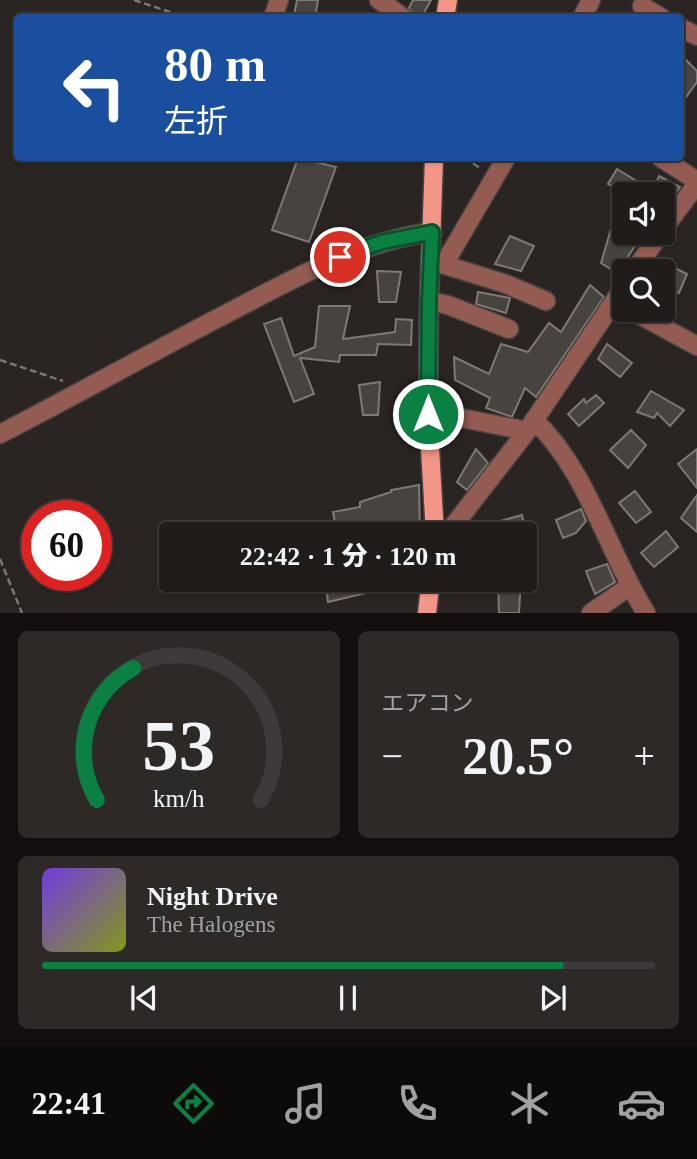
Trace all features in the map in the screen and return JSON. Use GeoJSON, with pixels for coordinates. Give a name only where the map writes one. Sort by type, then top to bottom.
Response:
{"type":"FeatureCollection","features":[{"type":"Feature","properties":{"kind":"main road"},"geometry":{"type":"LineString","coordinates":[[434,161],[432,232],[436,265],[429,301],[428,414],[434,522]]}},
{"type":"Feature","properties":{"kind":"main road"},"geometry":{"type":"LineString","coordinates":[[427,613],[429,592]]}},
{"type":"Feature","properties":{"kind":"street"},"geometry":{"type":"LineString","coordinates":[[379,0],[398,14]]}},
{"type":"Feature","properties":{"kind":"street"},"geometry":{"type":"LineString","coordinates":[[641,2],[657,14]]}},
{"type":"Feature","properties":{"kind":"street"},"geometry":{"type":"LineString","coordinates":[[504,161],[436,265],[506,284],[545,301]]}},
{"type":"Feature","properties":{"kind":"street"},"geometry":{"type":"LineString","coordinates":[[666,161],[697,182],[675,213]]}},
{"type":"Feature","properties":{"kind":"street"},"geometry":{"type":"LineString","coordinates":[[0,434],[270,291],[340,257],[382,242],[432,232]]}},
{"type":"Feature","properties":{"kind":"street"},"geometry":{"type":"LineString","coordinates":[[429,301],[448,305],[509,329]]}},
{"type":"Feature","properties":{"kind":"street"},"geometry":{"type":"LineString","coordinates":[[456,522],[612,317]]}},
{"type":"Feature","properties":{"kind":"street"},"geometry":{"type":"LineString","coordinates":[[658,322],[697,346]]}},
{"type":"Feature","properties":{"kind":"street"},"geometry":{"type":"LineString","coordinates":[[428,414],[531,425],[562,452],[646,613]]}},
{"type":"Feature","properties":{"kind":"street"},"geometry":{"type":"LineString","coordinates":[[591,613],[630,586]]}},
{"type":"Feature","properties":{"kind":"path"},"geometry":{"type":"LineString","coordinates":[[134,0],[176,14]]}},
{"type":"Feature","properties":{"kind":"path"},"geometry":{"type":"LineString","coordinates":[[469,161],[495,178]]}},
{"type":"Feature","properties":{"kind":"path"},"geometry":{"type":"LineString","coordinates":[[0,360],[67,382],[76,393]]}},
{"type":"Feature","properties":{"kind":"path"},"geometry":{"type":"LineString","coordinates":[[0,559],[22,613]]}},
{"type":"Feature","properties":{"kind":"building"},"geometry":{"type":"Polygon","coordinates":[[[297,0],[318,0],[316,14],[294,14],[297,0]]]}},
{"type":"Feature","properties":{"kind":"building"},"geometry":{"type":"Polygon","coordinates":[[[413,0],[431,0],[423,14],[414,14],[409,8],[413,0]]]}},
{"type":"Feature","properties":{"kind":"building"},"geometry":{"type":"Polygon","coordinates":[[[684,58],[697,71],[697,82],[684,100],[684,58]]]}},
{"type":"Feature","properties":{"kind":"building"},"geometry":{"type":"Polygon","coordinates":[[[297,161],[336,167],[309,242],[272,230],[297,161]]]}},
{"type":"Feature","properties":{"kind":"building"},"geometry":{"type":"Polygon","coordinates":[[[617,169],[638,182],[612,182],[612,186],[608,184],[617,169]]]}},
{"type":"Feature","properties":{"kind":"building"},"geometry":{"type":"Polygon","coordinates":[[[659,176],[670,182],[657,182],[659,176]]]}},
{"type":"Feature","properties":{"kind":"building"},"geometry":{"type":"Polygon","coordinates":[[[612,225],[612,245],[636,245],[626,259],[612,259],[612,270],[601,263],[612,225]]]}},
{"type":"Feature","properties":{"kind":"building"},"geometry":{"type":"Polygon","coordinates":[[[510,236],[534,246],[521,271],[495,264],[510,236]]]}},
{"type":"Feature","properties":{"kind":"building"},"geometry":{"type":"Polygon","coordinates":[[[675,268],[687,274],[679,293],[675,292],[675,268]]]}},
{"type":"Feature","properties":{"kind":"building"},"geometry":{"type":"Polygon","coordinates":[[[377,271],[401,272],[396,302],[379,302],[377,271]]]}},
{"type":"Feature","properties":{"kind":"building"},"geometry":{"type":"Polygon","coordinates":[[[590,285],[604,297],[536,397],[525,388],[512,417],[486,408],[490,398],[455,380],[454,357],[489,374],[501,344],[528,352],[549,323],[561,332],[590,285]]]}},
{"type":"Feature","properties":{"kind":"building"},"geometry":{"type":"Polygon","coordinates":[[[478,292],[510,298],[506,313],[476,304],[478,292]]]}},
{"type":"Feature","properties":{"kind":"building"},"geometry":{"type":"Polygon","coordinates":[[[319,306],[350,306],[343,339],[395,332],[396,319],[412,320],[411,345],[378,344],[376,355],[340,355],[339,362],[300,358],[314,394],[294,402],[264,324],[281,318],[294,356],[315,347],[319,306]]]}},
{"type":"Feature","properties":{"kind":"building"},"geometry":{"type":"Polygon","coordinates":[[[607,344],[632,363],[620,377],[598,359],[607,344]]]}},
{"type":"Feature","properties":{"kind":"building"},"geometry":{"type":"Polygon","coordinates":[[[380,382],[378,415],[363,415],[359,385],[380,382]]]}},
{"type":"Feature","properties":{"kind":"building"},"geometry":{"type":"Polygon","coordinates":[[[651,391],[684,410],[670,426],[657,413],[654,418],[637,412],[651,391]]]}},
{"type":"Feature","properties":{"kind":"building"},"geometry":{"type":"Polygon","coordinates":[[[596,395],[604,403],[579,426],[568,414],[584,399],[586,403],[596,395]]]}},
{"type":"Feature","properties":{"kind":"building"},"geometry":{"type":"Polygon","coordinates":[[[631,430],[646,445],[628,468],[610,450],[631,430]]]}},
{"type":"Feature","properties":{"kind":"building"},"geometry":{"type":"Polygon","coordinates":[[[476,449],[488,463],[467,490],[457,482],[476,449]]]}},
{"type":"Feature","properties":{"kind":"building"},"geometry":{"type":"Polygon","coordinates":[[[697,449],[697,488],[678,464],[697,449]]]}},
{"type":"Feature","properties":{"kind":"building"},"geometry":{"type":"Polygon","coordinates":[[[419,485],[420,522],[335,522],[333,512],[360,507],[360,502],[391,490],[419,485]]]}},
{"type":"Feature","properties":{"kind":"building"},"geometry":{"type":"Polygon","coordinates":[[[635,491],[651,512],[636,523],[619,503],[635,491]]]}},
{"type":"Feature","properties":{"kind":"building"},"geometry":{"type":"Polygon","coordinates":[[[697,495],[697,532],[681,518],[697,495]]]}},
{"type":"Feature","properties":{"kind":"building"},"geometry":{"type":"Polygon","coordinates":[[[581,509],[586,521],[576,533],[563,538],[556,520],[581,509]]]}},
{"type":"Feature","properties":{"kind":"building"},"geometry":{"type":"Polygon","coordinates":[[[522,515],[523,522],[497,522],[522,515]]]}},
{"type":"Feature","properties":{"kind":"building"},"geometry":{"type":"Polygon","coordinates":[[[666,531],[678,547],[654,567],[641,553],[666,531]]]}},
{"type":"Feature","properties":{"kind":"building"},"geometry":{"type":"Polygon","coordinates":[[[607,564],[615,582],[595,594],[586,571],[607,564]]]}},
{"type":"Feature","properties":{"kind":"building"},"geometry":{"type":"Polygon","coordinates":[[[327,592],[366,592],[366,593],[328,602],[327,592]]]}},
{"type":"Feature","properties":{"kind":"building"},"geometry":{"type":"Polygon","coordinates":[[[498,592],[520,592],[519,613],[499,613],[498,592]]]}},
{"type":"Feature","properties":{"kind":"route"},"geometry":{"type":"LineString","coordinates":[[340,257],[382,242],[432,232],[428,414]]}}]}
